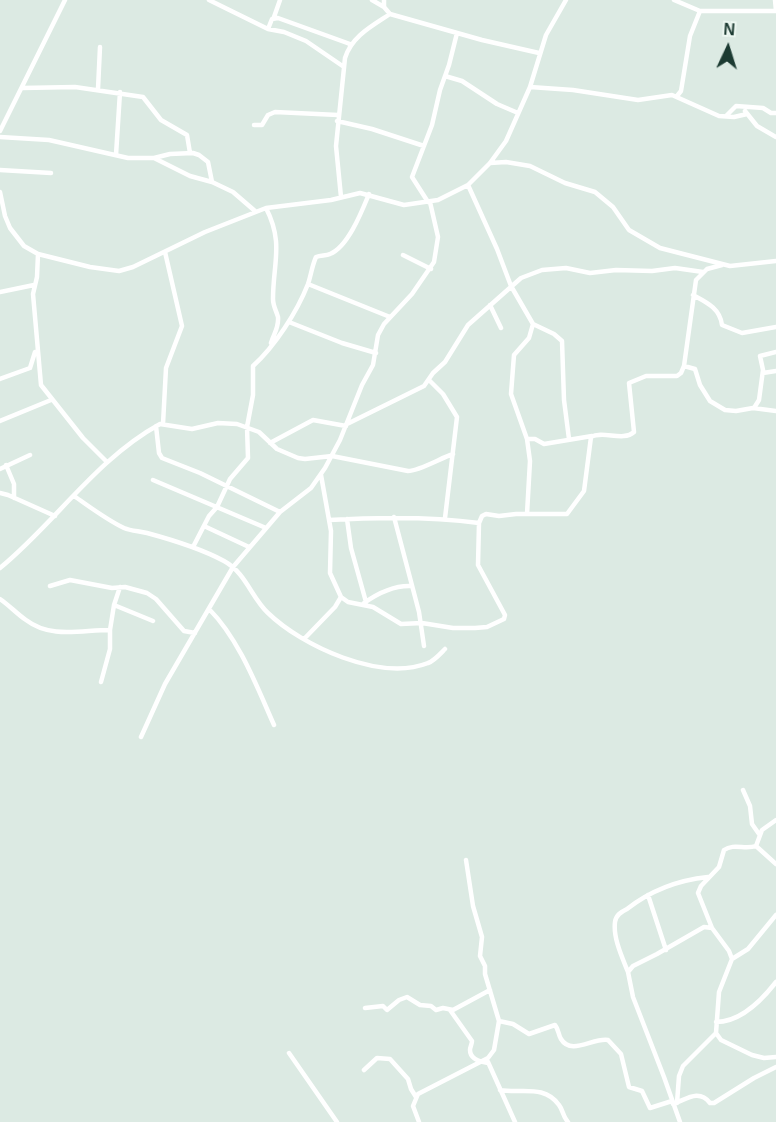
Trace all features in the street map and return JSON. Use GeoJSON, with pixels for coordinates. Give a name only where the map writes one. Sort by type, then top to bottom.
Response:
{"type":"FeatureCollection","features":[{"type":"Feature","properties":{"kind":"street"},"geometry":{"type":"LineString","coordinates":[[0,131],[65,0]]}},
{"type":"Feature","properties":{"kind":"street"},"geometry":{"type":"LineString","coordinates":[[209,0],[268,29],[284,32],[306,41],[344,68]]}},
{"type":"Feature","properties":{"kind":"street"},"geometry":{"type":"LineString","coordinates":[[268,29],[280,0]]}},
{"type":"Feature","properties":{"kind":"street"},"geometry":{"type":"LineString","coordinates":[[372,0],[384,7],[390,14],[539,53]]}},
{"type":"Feature","properties":{"kind":"street"},"geometry":{"type":"LineString","coordinates":[[384,0],[384,7]]}},
{"type":"Feature","properties":{"kind":"street"},"geometry":{"type":"LineString","coordinates":[[0,192],[10,228],[24,246],[38,254],[90,267],[119,271],[133,267],[205,232],[266,208],[360,193],[404,205],[429,202],[468,185],[490,163],[506,141],[530,87],[546,35],[566,0]]}},
{"type":"Feature","properties":{"kind":"street"},"geometry":{"type":"LineString","coordinates":[[674,0],[700,11],[776,11],[775,0]]}},
{"type":"Feature","properties":{"kind":"street"},"geometry":{"type":"LineString","coordinates":[[677,96],[681,91],[693,26],[700,11]]}},
{"type":"Feature","properties":{"kind":"street"},"geometry":{"type":"LineString","coordinates":[[341,197],[337,162],[337,121],[347,51],[362,32],[390,14]]}},
{"type":"Feature","properties":{"kind":"street"},"geometry":{"type":"LineString","coordinates":[[274,18],[350,44],[350,47]]}},
{"type":"Feature","properties":{"kind":"street"},"geometry":{"type":"LineString","coordinates":[[141,737],[165,684],[233,567],[280,512],[311,488],[321,475],[347,425],[362,385],[373,365],[378,335],[384,324],[431,269],[436,255],[438,237],[429,202],[412,177],[424,147],[457,33]]}},
{"type":"Feature","properties":{"kind":"street"},"geometry":{"type":"LineString","coordinates":[[98,89],[100,47]]}},
{"type":"Feature","properties":{"kind":"street"},"geometry":{"type":"LineString","coordinates":[[445,76],[462,81],[497,104],[518,113]]}},
{"type":"Feature","properties":{"kind":"street"},"geometry":{"type":"LineString","coordinates":[[21,88],[75,87],[143,97],[167,125],[185,133],[190,153]]}},
{"type":"Feature","properties":{"kind":"street"},"geometry":{"type":"LineString","coordinates":[[530,87],[587,92],[638,100],[660,95],[677,96],[717,115],[734,117],[747,114]]}},
{"type":"Feature","properties":{"kind":"street"},"geometry":{"type":"LineString","coordinates":[[116,155],[120,92]]}},
{"type":"Feature","properties":{"kind":"street"},"geometry":{"type":"LineString","coordinates":[[727,115],[735,106],[763,108],[776,113]]}},
{"type":"Feature","properties":{"kind":"street"},"geometry":{"type":"LineString","coordinates":[[742,107],[762,130],[776,137]]}},
{"type":"Feature","properties":{"kind":"street"},"geometry":{"type":"LineString","coordinates":[[254,125],[262,124],[267,115],[275,112],[338,115]]}},
{"type":"Feature","properties":{"kind":"street"},"geometry":{"type":"LineString","coordinates":[[337,121],[372,129],[424,147]]}},
{"type":"Feature","properties":{"kind":"street"},"geometry":{"type":"LineString","coordinates":[[0,137],[49,140],[128,158],[154,158],[190,153],[199,155],[208,162],[212,182]]}},
{"type":"Feature","properties":{"kind":"street"},"geometry":{"type":"LineString","coordinates":[[154,158],[190,176],[212,182],[233,192],[255,212]]}},
{"type":"Feature","properties":{"kind":"street"},"geometry":{"type":"LineString","coordinates":[[490,163],[506,162],[530,166],[566,183],[595,192],[614,207],[629,230],[660,248],[722,265],[738,267],[776,261]]}},
{"type":"Feature","properties":{"kind":"street"},"geometry":{"type":"LineString","coordinates":[[0,170],[51,173]]}},
{"type":"Feature","properties":{"kind":"street"},"geometry":{"type":"LineString","coordinates":[[468,185],[501,257],[511,286],[533,324],[554,334],[562,341],[564,400],[569,439]]}},
{"type":"Feature","properties":{"kind":"street"},"geometry":{"type":"LineString","coordinates":[[193,547],[235,473],[248,458],[247,427],[253,395],[253,366],[263,357],[289,322],[308,284],[316,257],[328,255],[340,246],[353,228],[369,194]]}},
{"type":"Feature","properties":{"kind":"street"},"geometry":{"type":"LineString","coordinates":[[266,208],[277,239],[273,303],[278,329],[270,346]]}},
{"type":"Feature","properties":{"kind":"street"},"geometry":{"type":"LineString","coordinates":[[168,267],[172,249]]}},
{"type":"Feature","properties":{"kind":"street"},"geometry":{"type":"LineString","coordinates":[[163,424],[166,368],[182,326],[165,252]]}},
{"type":"Feature","properties":{"kind":"street"},"geometry":{"type":"LineString","coordinates":[[38,254],[37,277],[34,285],[36,349],[41,385],[83,438],[107,462]]}},
{"type":"Feature","properties":{"kind":"street"},"geometry":{"type":"LineString","coordinates":[[403,255],[431,269]]}},
{"type":"Feature","properties":{"kind":"street"},"geometry":{"type":"LineString","coordinates":[[527,439],[535,439],[544,444],[596,434],[631,435],[634,430],[629,383],[646,376],[678,376],[684,366],[696,280],[703,272],[722,265]]}},
{"type":"Feature","properties":{"kind":"street"},"geometry":{"type":"LineString","coordinates":[[270,443],[313,420],[347,425],[365,414],[416,392],[450,355],[462,332],[476,316],[516,281],[545,269],[572,268],[591,273],[616,270],[655,271],[675,268],[703,272]]}},
{"type":"Feature","properties":{"kind":"street"},"geometry":{"type":"LineString","coordinates":[[308,284],[390,317]]}},
{"type":"Feature","properties":{"kind":"street"},"geometry":{"type":"LineString","coordinates":[[0,292],[34,285]]}},
{"type":"Feature","properties":{"kind":"street"},"geometry":{"type":"LineString","coordinates":[[693,296],[712,306],[721,319],[722,325],[738,332],[776,327]]}},
{"type":"Feature","properties":{"kind":"street"},"geometry":{"type":"LineString","coordinates":[[490,305],[501,328]]}},
{"type":"Feature","properties":{"kind":"street"},"geometry":{"type":"LineString","coordinates":[[376,312],[384,324]]}},
{"type":"Feature","properties":{"kind":"street"},"geometry":{"type":"LineString","coordinates":[[289,322],[342,343],[376,353]]}},
{"type":"Feature","properties":{"kind":"street"},"geometry":{"type":"LineString","coordinates":[[527,514],[530,461],[527,439],[511,394],[514,355],[529,338],[533,324]]}},
{"type":"Feature","properties":{"kind":"street"},"geometry":{"type":"LineString","coordinates":[[0,379],[31,367],[36,349]]}},
{"type":"Feature","properties":{"kind":"street"},"geometry":{"type":"LineString","coordinates":[[754,408],[759,400],[763,373],[760,356],[776,352]]}},
{"type":"Feature","properties":{"kind":"street"},"geometry":{"type":"LineString","coordinates":[[684,366],[695,369],[700,385],[712,404],[729,411],[754,408],[776,411]]}},
{"type":"Feature","properties":{"kind":"street"},"geometry":{"type":"LineString","coordinates":[[763,373],[776,370]]}},
{"type":"Feature","properties":{"kind":"street"},"geometry":{"type":"LineString","coordinates":[[429,380],[443,394],[457,417],[445,518]]}},
{"type":"Feature","properties":{"kind":"street"},"geometry":{"type":"LineString","coordinates":[[0,421],[51,400]]}},
{"type":"Feature","properties":{"kind":"street"},"geometry":{"type":"LineString","coordinates":[[0,568],[15,557],[120,450],[156,426],[163,424],[186,429],[224,423],[247,427],[259,432],[285,453],[305,459],[332,456],[412,471],[453,454]]}},
{"type":"Feature","properties":{"kind":"street"},"geometry":{"type":"LineString","coordinates":[[156,426],[159,453],[162,458],[280,512]]}},
{"type":"Feature","properties":{"kind":"street"},"geometry":{"type":"LineString","coordinates":[[321,475],[329,520],[330,573],[341,597],[348,602],[364,603],[373,607],[398,623],[476,628],[496,624],[504,619],[504,612],[478,564],[479,523],[484,514],[499,516],[565,515],[584,491],[592,436]]}},
{"type":"Feature","properties":{"kind":"street"},"geometry":{"type":"LineString","coordinates":[[0,469],[30,455]]}},
{"type":"Feature","properties":{"kind":"street"},"geometry":{"type":"LineString","coordinates":[[6,465],[14,484],[14,498]]}},
{"type":"Feature","properties":{"kind":"street"},"geometry":{"type":"LineString","coordinates":[[153,480],[266,528]]}},
{"type":"Feature","properties":{"kind":"street"},"geometry":{"type":"LineString","coordinates":[[0,493],[56,516]]}},
{"type":"Feature","properties":{"kind":"street"},"geometry":{"type":"LineString","coordinates":[[74,496],[124,528],[193,547],[226,562],[246,581],[266,612],[317,648],[345,659],[395,668],[430,663],[445,649]]}},
{"type":"Feature","properties":{"kind":"street"},"geometry":{"type":"LineString","coordinates":[[329,520],[394,517],[445,518],[479,523]]}},
{"type":"Feature","properties":{"kind":"street"},"geometry":{"type":"LineString","coordinates":[[394,517],[422,623],[424,646]]}},
{"type":"Feature","properties":{"kind":"street"},"geometry":{"type":"LineString","coordinates":[[347,519],[351,548],[364,603]]}},
{"type":"Feature","properties":{"kind":"street"},"geometry":{"type":"LineString","coordinates":[[204,526],[249,547]]}},
{"type":"Feature","properties":{"kind":"street"},"geometry":{"type":"LineString","coordinates":[[50,586],[70,580],[112,588],[125,587],[152,596],[181,628],[195,633]]}},
{"type":"Feature","properties":{"kind":"street"},"geometry":{"type":"LineString","coordinates":[[364,603],[398,587],[412,586]]}},
{"type":"Feature","properties":{"kind":"street"},"geometry":{"type":"LineString","coordinates":[[101,682],[110,649],[114,605],[120,587]]}},
{"type":"Feature","properties":{"kind":"street"},"geometry":{"type":"LineString","coordinates":[[304,639],[335,607],[341,597]]}},
{"type":"Feature","properties":{"kind":"street"},"geometry":{"type":"LineString","coordinates":[[0,599],[25,620],[51,632],[110,630]]}},
{"type":"Feature","properties":{"kind":"street"},"geometry":{"type":"LineString","coordinates":[[114,605],[153,621]]}},
{"type":"Feature","properties":{"kind":"street"},"geometry":{"type":"LineString","coordinates":[[209,609],[223,623],[253,677],[274,725]]}},
{"type":"Feature","properties":{"kind":"street"},"geometry":{"type":"LineString","coordinates":[[743,790],[750,806],[752,824],[759,834]]}},
{"type":"Feature","properties":{"kind":"street"},"geometry":{"type":"LineString","coordinates":[[756,846],[759,834],[776,820]]}},
{"type":"Feature","properties":{"kind":"street"},"geometry":{"type":"LineString","coordinates":[[756,846],[776,864]]}},
{"type":"Feature","properties":{"kind":"street"},"geometry":{"type":"LineString","coordinates":[[732,959],[729,951],[712,928],[698,893],[701,886],[719,867],[722,853],[727,848],[756,846]]}},
{"type":"Feature","properties":{"kind":"street"},"geometry":{"type":"LineString","coordinates":[[466,860],[473,906],[482,937],[480,956],[485,966],[499,1021],[494,1050],[488,1061]]}},
{"type":"Feature","properties":{"kind":"street"},"geometry":{"type":"LineString","coordinates":[[672,1122],[679,1120],[633,997],[628,972],[618,944],[616,918],[635,901],[648,895],[682,882],[709,877]]}},
{"type":"Feature","properties":{"kind":"street"},"geometry":{"type":"LineString","coordinates":[[648,895],[666,950]]}},
{"type":"Feature","properties":{"kind":"street"},"geometry":{"type":"LineString","coordinates":[[776,915],[748,949],[732,959],[722,982],[716,1022],[716,1033],[721,1040],[764,1058],[776,1058]]}},
{"type":"Feature","properties":{"kind":"street"},"geometry":{"type":"LineString","coordinates":[[628,972],[633,966],[666,950],[704,927],[708,918]]}},
{"type":"Feature","properties":{"kind":"street"},"geometry":{"type":"LineString","coordinates":[[704,927],[712,928]]}},
{"type":"Feature","properties":{"kind":"street"},"geometry":{"type":"LineString","coordinates":[[716,1022],[734,1018],[746,1012],[763,998],[776,982]]}},
{"type":"Feature","properties":{"kind":"street"},"geometry":{"type":"LineString","coordinates":[[365,1008],[383,1006],[389,1009],[407,996],[422,1006],[430,1006],[436,1010],[443,1008],[450,1010],[477,999],[490,990]]}},
{"type":"Feature","properties":{"kind":"street"},"geometry":{"type":"LineString","coordinates":[[450,1010],[472,1041],[470,1053],[480,1062]]}},
{"type":"Feature","properties":{"kind":"street"},"geometry":{"type":"LineString","coordinates":[[499,1021],[513,1024],[529,1034],[555,1025],[561,1040],[570,1046],[608,1040],[621,1054],[629,1087],[642,1091],[650,1108],[674,1104],[699,1095],[714,1103],[776,1067]]}},
{"type":"Feature","properties":{"kind":"street"},"geometry":{"type":"LineString","coordinates":[[674,1104],[683,1066],[716,1033]]}},
{"type":"Feature","properties":{"kind":"street"},"geometry":{"type":"LineString","coordinates":[[289,1053],[337,1122]]}},
{"type":"Feature","properties":{"kind":"street"},"geometry":{"type":"LineString","coordinates":[[364,1070],[377,1058],[390,1059],[408,1079],[416,1097]]}},
{"type":"Feature","properties":{"kind":"street"},"geometry":{"type":"LineString","coordinates":[[418,1122],[413,1106],[416,1097],[480,1062],[488,1061]]}},
{"type":"Feature","properties":{"kind":"street"},"geometry":{"type":"LineString","coordinates":[[488,1061],[515,1122]]}},
{"type":"Feature","properties":{"kind":"street"},"geometry":{"type":"LineString","coordinates":[[500,1090],[516,1092],[535,1090],[548,1095],[558,1103],[568,1122]]}}]}
